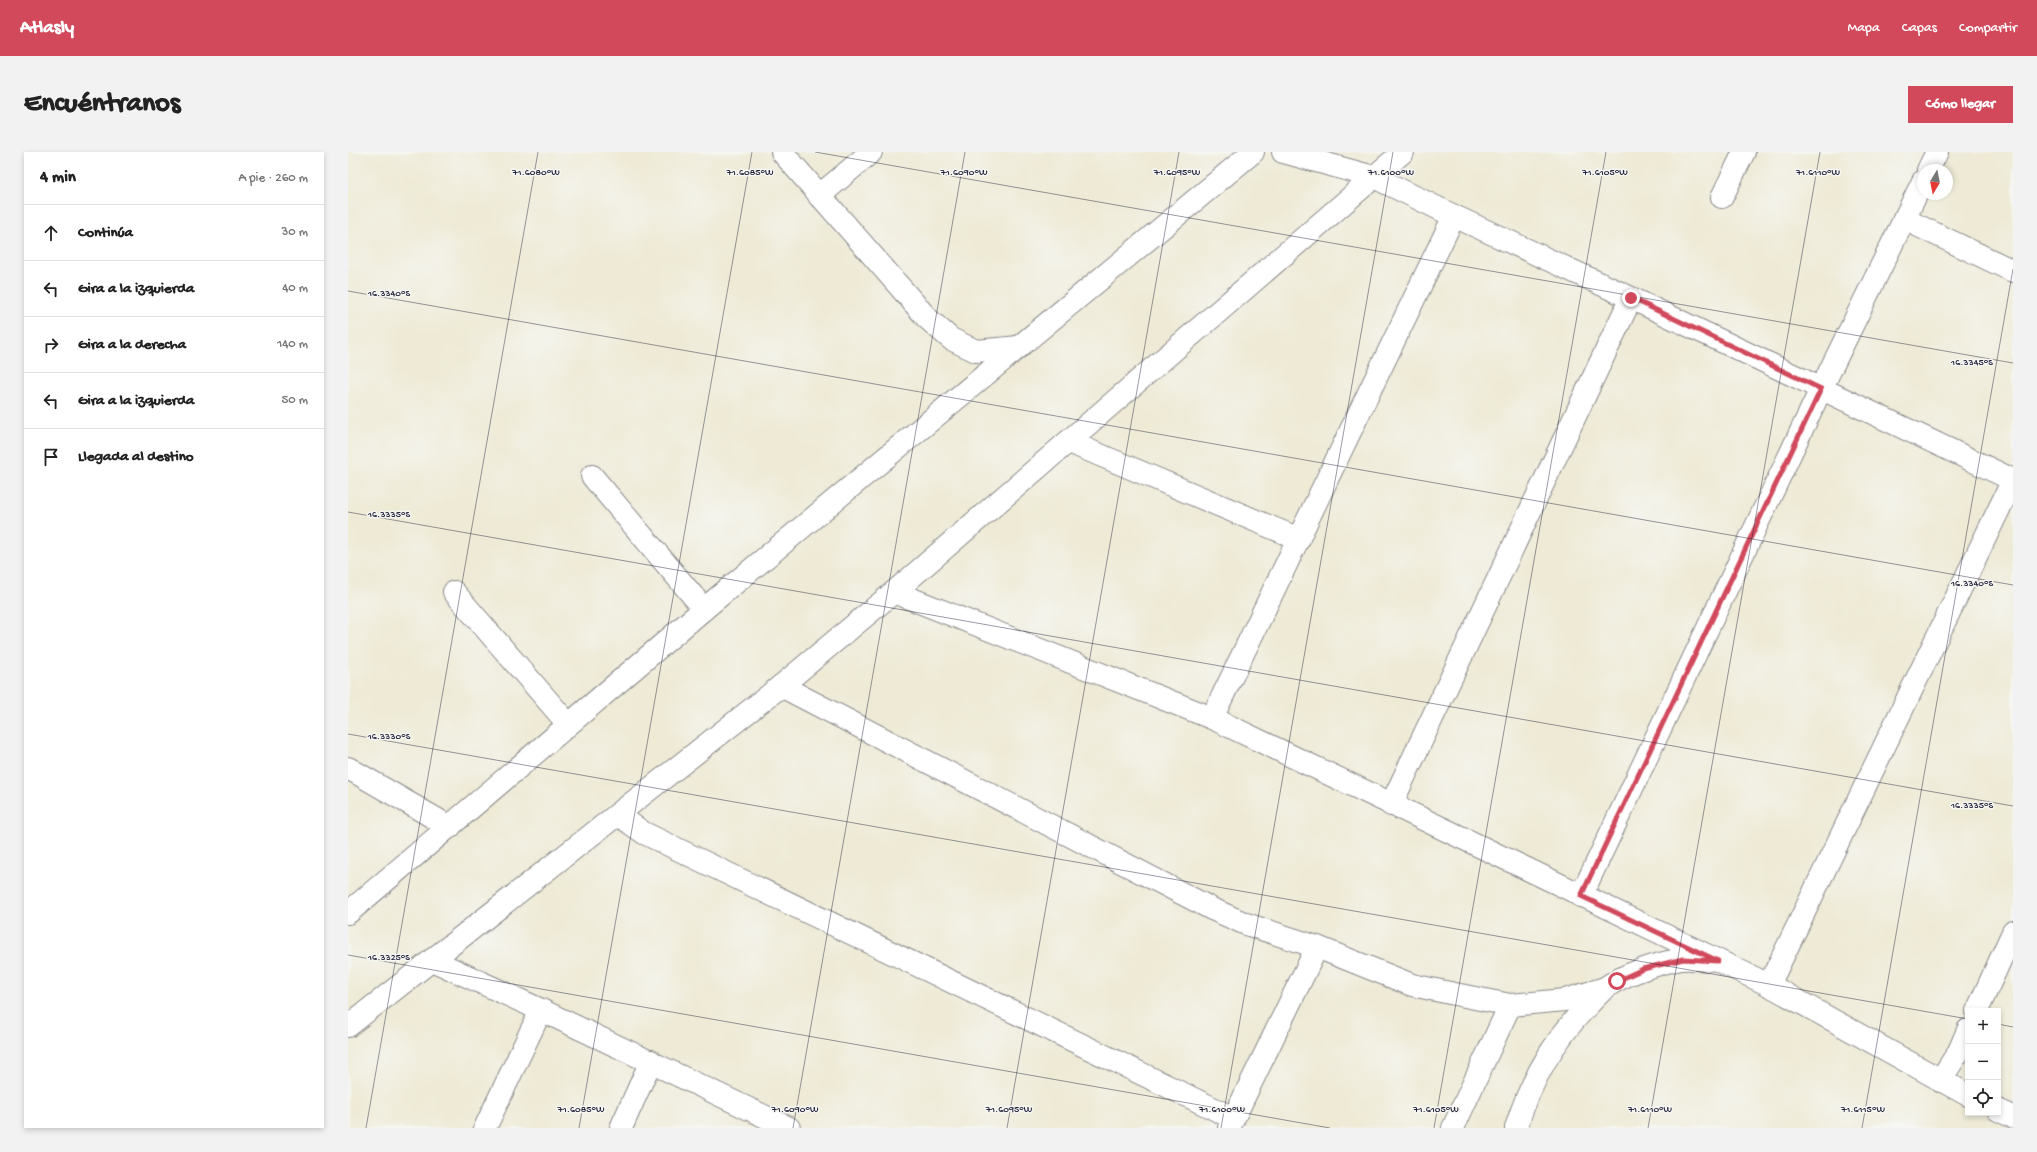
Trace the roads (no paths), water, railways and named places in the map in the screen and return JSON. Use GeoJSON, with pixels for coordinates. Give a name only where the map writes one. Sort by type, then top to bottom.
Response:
{"type":"FeatureCollection","features":[{"type":"Feature","properties":{"kind":"street"},"geometry":{"type":"LineString","coordinates":[[782,152],[927,318],[951,339],[976,351],[1019,347]]}},
{"type":"Feature","properties":{"kind":"street"},"geometry":{"type":"LineString","coordinates":[[819,196],[871,152]]}},
{"type":"Feature","properties":{"kind":"street"},"geometry":{"type":"LineString","coordinates":[[348,913],[704,609],[1253,152]]}},
{"type":"Feature","properties":{"kind":"street"},"geometry":{"type":"LineString","coordinates":[[1283,152],[1374,177],[2013,480],[1769,985]]}},
{"type":"Feature","properties":{"kind":"street"},"geometry":{"type":"LineString","coordinates":[[348,1026],[781,686],[894,592],[1069,442],[1403,152]]}},
{"type":"Feature","properties":{"kind":"street"},"geometry":{"type":"LineString","coordinates":[[1722,197],[1744,152]]}},
{"type":"Feature","properties":{"kind":"street"},"geometry":{"type":"LineString","coordinates":[[1931,164],[1937,152]]}},
{"type":"Feature","properties":{"kind":"street"},"geometry":{"type":"LineString","coordinates":[[1581,896],[1821,389],[1917,193]]}},
{"type":"Feature","properties":{"kind":"street"},"geometry":{"type":"LineString","coordinates":[[1212,718],[1454,216]]}},
{"type":"Feature","properties":{"kind":"street"},"geometry":{"type":"LineString","coordinates":[[1904,219],[2013,271]]}},
{"type":"Feature","properties":{"kind":"street"},"geometry":{"type":"LineString","coordinates":[[1391,805],[1631,298]]}},
{"type":"Feature","properties":{"kind":"street"},"geometry":{"type":"LineString","coordinates":[[1069,442],[1299,539]]}},
{"type":"Feature","properties":{"kind":"street"},"geometry":{"type":"LineString","coordinates":[[592,476],[704,609]]}},
{"type":"Feature","properties":{"kind":"street"},"geometry":{"type":"LineString","coordinates":[[454,592],[568,724]]}},
{"type":"Feature","properties":{"kind":"street"},"geometry":{"type":"LineString","coordinates":[[894,592],[1212,718],[1769,985],[1965,1094]]}},
{"type":"Feature","properties":{"kind":"street"},"geometry":{"type":"LineString","coordinates":[[781,686],[1212,909],[1246,924],[1317,947],[1412,985],[1510,1005],[1564,1000],[1605,988],[1643,969],[1683,959],[1718,961]]}},
{"type":"Feature","properties":{"kind":"street"},"geometry":{"type":"LineString","coordinates":[[348,768],[450,827]]}},
{"type":"Feature","properties":{"kind":"street"},"geometry":{"type":"LineString","coordinates":[[618,815],[644,833],[1231,1123],[1317,947]]}},
{"type":"Feature","properties":{"kind":"street"},"geometry":{"type":"LineString","coordinates":[[1978,1008],[2013,932]]}},
{"type":"Feature","properties":{"kind":"street"},"geometry":{"type":"LineString","coordinates":[[432,960],[651,1061],[763,1122],[790,1128]]}},
{"type":"Feature","properties":{"kind":"street"},"geometry":{"type":"LineString","coordinates":[[1516,1128],[1523,1106],[1538,1073],[1557,1043],[1575,1019],[1605,988]]}},
{"type":"Feature","properties":{"kind":"street"},"geometry":{"type":"LineString","coordinates":[[1453,1128],[1510,1005]]}},
{"type":"Feature","properties":{"kind":"street"},"geometry":{"type":"LineString","coordinates":[[485,1128],[541,1010]]}},
{"type":"Feature","properties":{"kind":"street"},"geometry":{"type":"LineString","coordinates":[[1940,1081],[1959,1051],[1965,1037]]}},
{"type":"Feature","properties":{"kind":"street"},"geometry":{"type":"LineString","coordinates":[[621,1128],[651,1061]]}},
{"type":"Feature","properties":{"kind":"street"},"geometry":{"type":"LineString","coordinates":[[2001,1111],[2013,1117]]}}]}
